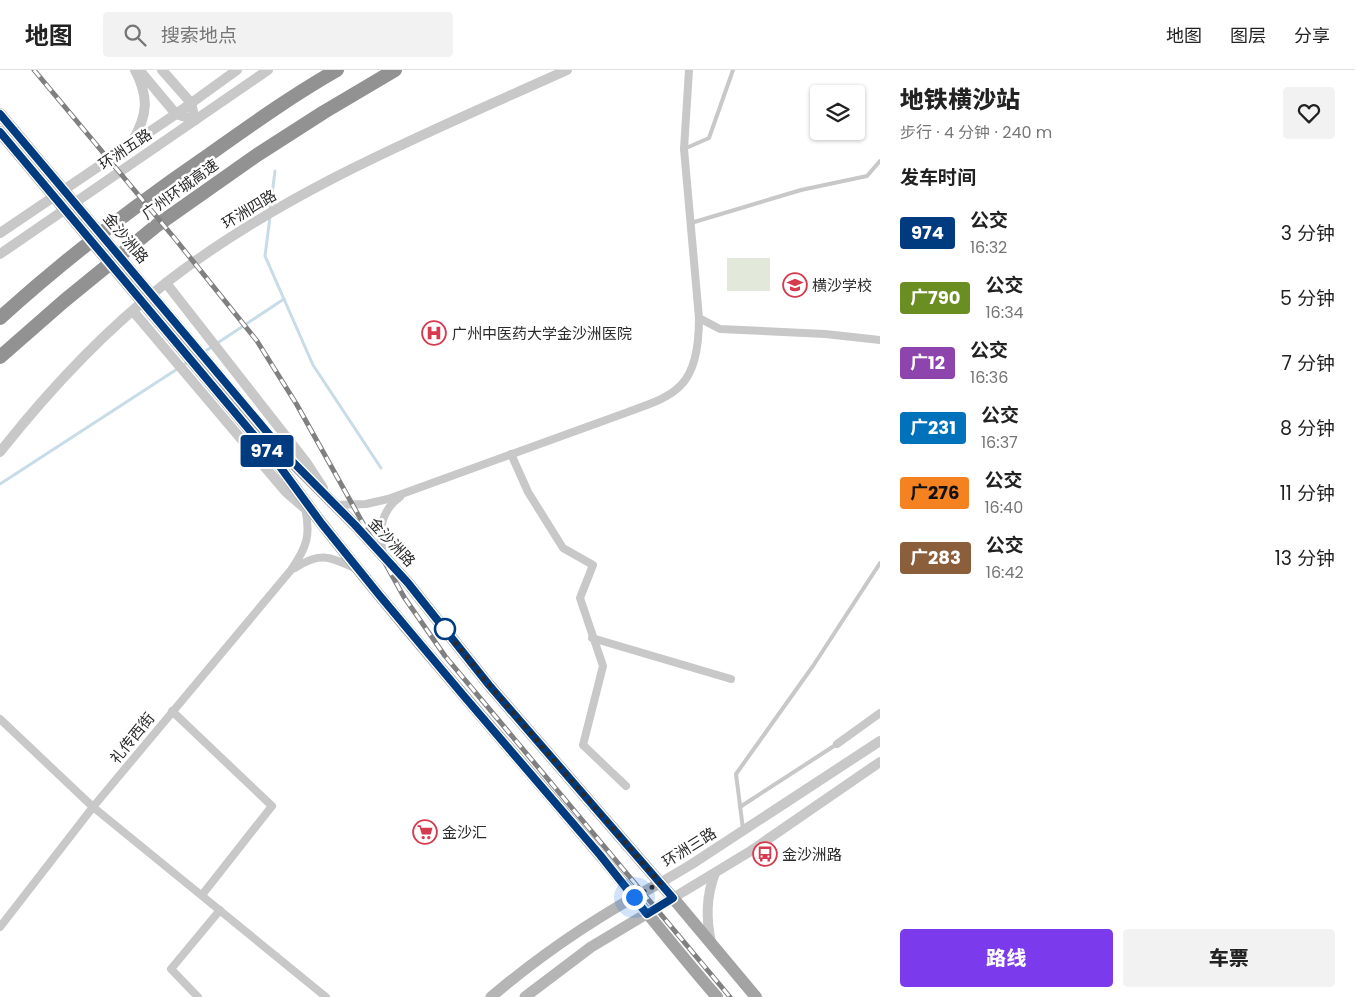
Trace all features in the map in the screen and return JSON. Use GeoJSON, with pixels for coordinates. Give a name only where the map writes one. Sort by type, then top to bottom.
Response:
{"type":"FeatureCollection","features":[{"type":"Feature","properties":{"kind":"highway","name":"广州环城高速"},"geometry":{"type":"LineString","coordinates":[[0,318],[64,262],[177,176],[241,131],[337,70]]}},
{"type":"Feature","properties":{"kind":"highway","name":"广州环城高速"},"geometry":{"type":"LineString","coordinates":[[0,357],[64,300],[156,226],[264,150],[395,70]]}},
{"type":"Feature","properties":{"kind":"main road","name":"金沙洲路"},"geometry":{"type":"LineString","coordinates":[[0,114],[283,461],[300,493],[359,570],[717,997]]}},
{"type":"Feature","properties":{"kind":"main road","name":"金沙洲路"},"geometry":{"type":"LineString","coordinates":[[0,132],[283,461],[335,505],[383,555],[426,605],[489,685],[756,997]]}},
{"type":"Feature","properties":{"kind":"main road","name":"环洲三路"},"geometry":{"type":"LineString","coordinates":[[491,997],[530,964],[557,945],[660,883]]}},
{"type":"Feature","properties":{"kind":"main road"},"geometry":{"type":"LineString","coordinates":[[525,997],[591,947],[673,898]]}},
{"type":"Feature","properties":{"kind":"street"},"geometry":{"type":"LineString","coordinates":[[136,70],[176,114],[195,120]]}},
{"type":"Feature","properties":{"kind":"street"},"geometry":{"type":"LineString","coordinates":[[131,144],[143,120],[146,99],[136,70]]}},
{"type":"Feature","properties":{"kind":"street"},"geometry":{"type":"LineString","coordinates":[[162,70],[190,103],[195,120]]}},
{"type":"Feature","properties":{"kind":"street","name":"环洲五路"},"geometry":{"type":"LineString","coordinates":[[0,233],[176,114],[237,70]]}},
{"type":"Feature","properties":{"kind":"street","name":"环洲五路"},"geometry":{"type":"LineString","coordinates":[[0,254],[268,70]]}},
{"type":"Feature","properties":{"kind":"street","name":"环洲四路"},"geometry":{"type":"LineString","coordinates":[[0,452],[58,382],[133,311],[166,283],[229,239],[283,206],[357,165],[567,70]]}},
{"type":"Feature","properties":{"kind":"street"},"geometry":{"type":"LineString","coordinates":[[166,283],[306,462],[335,505],[377,503],[628,412],[671,393],[681,386],[688,376],[698,345],[699,318],[684,150],[689,70]]}},
{"type":"Feature","properties":{"kind":"street"},"geometry":{"type":"LineString","coordinates":[[133,311],[286,492],[322,524]]}},
{"type":"Feature","properties":{"kind":"street"},"geometry":{"type":"LineString","coordinates":[[699,318],[720,329],[825,334],[880,340]]}},
{"type":"Feature","properties":{"kind":"street"},"geometry":{"type":"LineString","coordinates":[[511,454],[528,492],[563,548],[592,565],[580,598],[603,666],[583,745],[626,786]]}},
{"type":"Feature","properties":{"kind":"street"},"geometry":{"type":"LineString","coordinates":[[383,555],[380,533],[385,513],[396,500],[408,492]]}},
{"type":"Feature","properties":{"kind":"street"},"geometry":{"type":"LineString","coordinates":[[291,570],[307,542],[308,524],[300,493]]}},
{"type":"Feature","properties":{"kind":"street"},"geometry":{"type":"LineString","coordinates":[[291,570],[307,560],[318,557],[338,560],[359,570]]}},
{"type":"Feature","properties":{"kind":"street","name":"礼传西街"},"geometry":{"type":"LineString","coordinates":[[0,927],[93,807],[291,570]]}},
{"type":"Feature","properties":{"kind":"street"},"geometry":{"type":"LineString","coordinates":[[592,638],[731,679]]}},
{"type":"Feature","properties":{"kind":"street"},"geometry":{"type":"LineString","coordinates":[[172,711],[272,806],[202,896]]}},
{"type":"Feature","properties":{"kind":"street"},"geometry":{"type":"LineString","coordinates":[[837,744],[880,713]]}},
{"type":"Feature","properties":{"kind":"street"},"geometry":{"type":"LineString","coordinates":[[0,719],[93,807],[326,997]]}},
{"type":"Feature","properties":{"kind":"street","name":"环洲三路"},"geometry":{"type":"LineString","coordinates":[[660,883],[744,831],[880,740]]}},
{"type":"Feature","properties":{"kind":"street"},"geometry":{"type":"LineString","coordinates":[[673,898],[760,845],[880,762]]}},
{"type":"Feature","properties":{"kind":"street"},"geometry":{"type":"LineString","coordinates":[[711,943],[706,911],[715,873]]}},
{"type":"Feature","properties":{"kind":"street"},"geometry":{"type":"LineString","coordinates":[[198,997],[171,969],[220,910]]}},
{"type":"Feature","properties":{"kind":"lane"},"geometry":{"type":"LineString","coordinates":[[684,150],[709,138],[733,70]]}},
{"type":"Feature","properties":{"kind":"lane"},"geometry":{"type":"LineString","coordinates":[[690,223],[801,190],[867,176],[880,161]]}},
{"type":"Feature","properties":{"kind":"lane"},"geometry":{"type":"LineString","coordinates":[[744,831],[736,774],[813,666],[880,563]]}},
{"type":"Feature","properties":{"kind":"lane"},"geometry":{"type":"LineString","coordinates":[[740,807],[837,744]]}},
{"type":"Feature","properties":{"kind":"shaded area"},"geometry":{"type":"Polygon","coordinates":[[[727,258],[770,258],[770,291],[727,291],[727,258]]]}},
{"type":"Feature","properties":{"kind":"waterway"},"geometry":{"type":"LineString","coordinates":[[270,210],[275,171]]}},
{"type":"Feature","properties":{"kind":"waterway"},"geometry":{"type":"LineString","coordinates":[[270,217],[265,256],[313,365],[381,468]]}},
{"type":"Feature","properties":{"kind":"waterway"},"geometry":{"type":"LineString","coordinates":[[204,352],[284,299]]}},
{"type":"Feature","properties":{"kind":"waterway"},"geometry":{"type":"LineString","coordinates":[[0,484],[188,362]]}},
{"type":"Feature","properties":{"kind":"railway"},"geometry":{"type":"LineString","coordinates":[[34,70],[176,240],[257,341],[297,405],[404,597],[445,656],[730,997]]}},
{"type":"Feature","properties":{"kind":"bus line","name":"974"},"geometry":{"type":"LineString","coordinates":[[0,114],[288,457],[355,525],[408,583],[489,685],[673,898],[647,914],[600,855],[380,596],[322,524],[278,464],[0,132]]}},
{"type":"Feature","properties":{"kind":"place","name":"横沙学校"},"geometry":{"type":"Point","coordinates":[795,285]}},
{"type":"Feature","properties":{"kind":"place","name":"广州中医药大学金沙洲医院"},"geometry":{"type":"Point","coordinates":[434,333]}},
{"type":"Feature","properties":{"kind":"place","name":"金沙汇"},"geometry":{"type":"Point","coordinates":[425,832]}},
{"type":"Feature","properties":{"kind":"place","name":"金沙洲路"},"geometry":{"type":"Point","coordinates":[765,854]}},
{"type":"Feature","properties":{"kind":"route"},"geometry":{"type":"LineString","coordinates":[[445,629],[489,685],[660,883],[634,897]]}}]}
